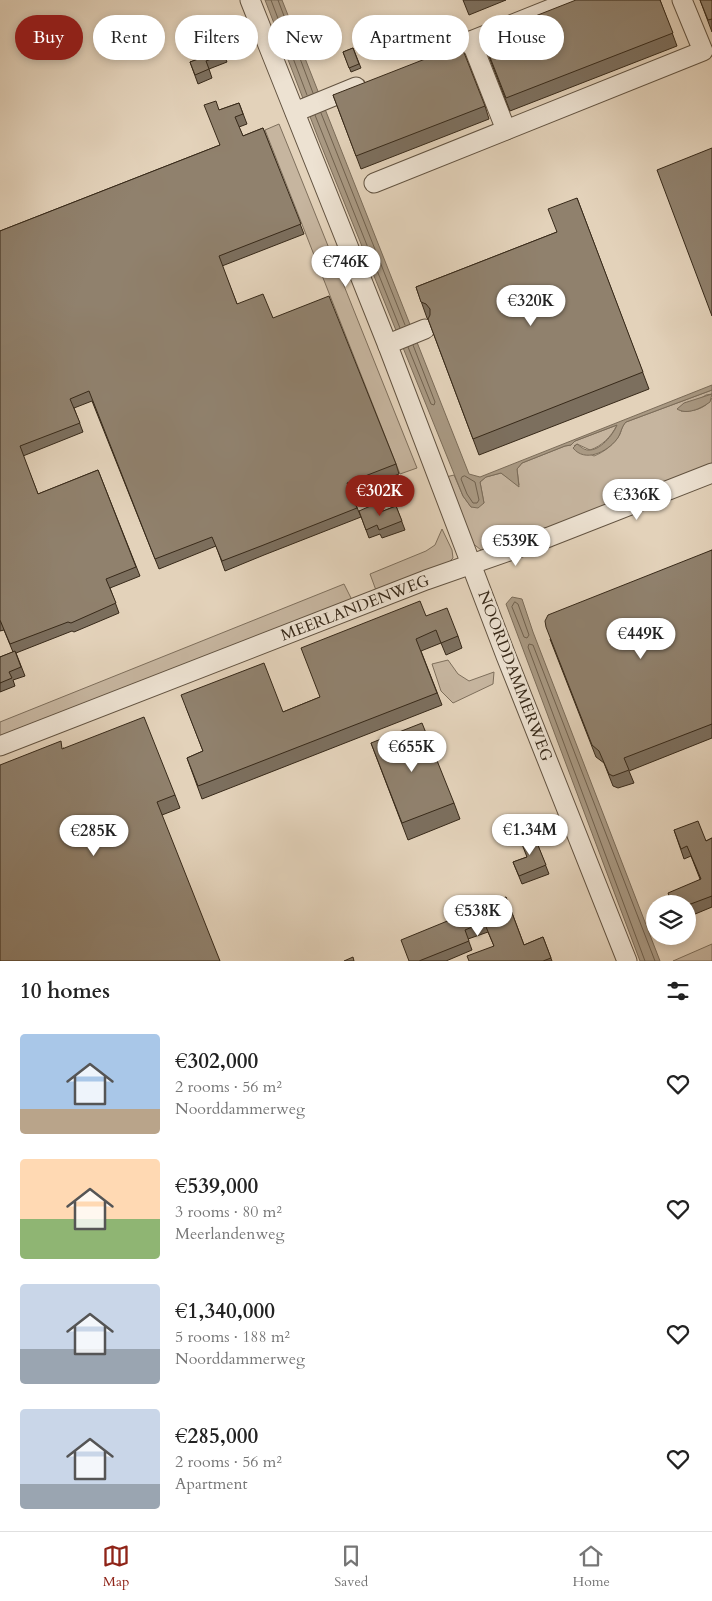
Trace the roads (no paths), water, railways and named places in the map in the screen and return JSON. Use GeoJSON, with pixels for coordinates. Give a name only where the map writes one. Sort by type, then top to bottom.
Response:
{"type":"FeatureCollection","features":[{"type":"Feature","properties":{"kind":"street","name":"NOORDDAMMERWEG"},"geometry":{"type":"LineString","coordinates":[[250,0],[297,111],[390,344],[472,564],[627,961]]}},
{"type":"Feature","properties":{"kind":"street"},"geometry":{"type":"LineString","coordinates":[[506,130],[471,41],[574,0]]}},
{"type":"Feature","properties":{"kind":"street"},"geometry":{"type":"LineString","coordinates":[[374,183],[703,51],[682,0]]}},
{"type":"Feature","properties":{"kind":"street"},"geometry":{"type":"LineString","coordinates":[[297,111],[369,82]]}},
{"type":"Feature","properties":{"kind":"street"},"geometry":{"type":"LineString","coordinates":[[390,344],[423,330]]}},
{"type":"Feature","properties":{"kind":"street","name":"MEERLANDENWEG"},"geometry":{"type":"LineString","coordinates":[[0,746],[426,580],[549,537],[712,473]]}},
{"type":"Feature","properties":{"kind":"water"},"geometry":{"type":"Polygon","coordinates":[[[265,0],[282,0],[288,15],[271,15],[265,0]]]}},
{"type":"Feature","properties":{"kind":"water"},"geometry":{"type":"Polygon","coordinates":[[[288,60],[306,60],[469,474],[480,477],[712,385],[712,390],[626,422],[613,444],[602,452],[584,455],[573,448],[577,444],[587,450],[597,448],[609,438],[617,425],[522,463],[517,469],[519,487],[501,473],[486,477],[480,482],[484,503],[478,508],[471,507],[463,496],[288,60]]]}},
{"type":"Feature","properties":{"kind":"water"},"geometry":{"type":"Polygon","coordinates":[[[712,394],[710,402],[698,409],[681,411],[677,409],[684,403],[712,394]]]}},
{"type":"Feature","properties":{"kind":"water"},"geometry":{"type":"Polygon","coordinates":[[[512,597],[522,599],[646,925],[646,945],[654,945],[660,961],[640,961],[506,604],[512,597]]]}}]}
